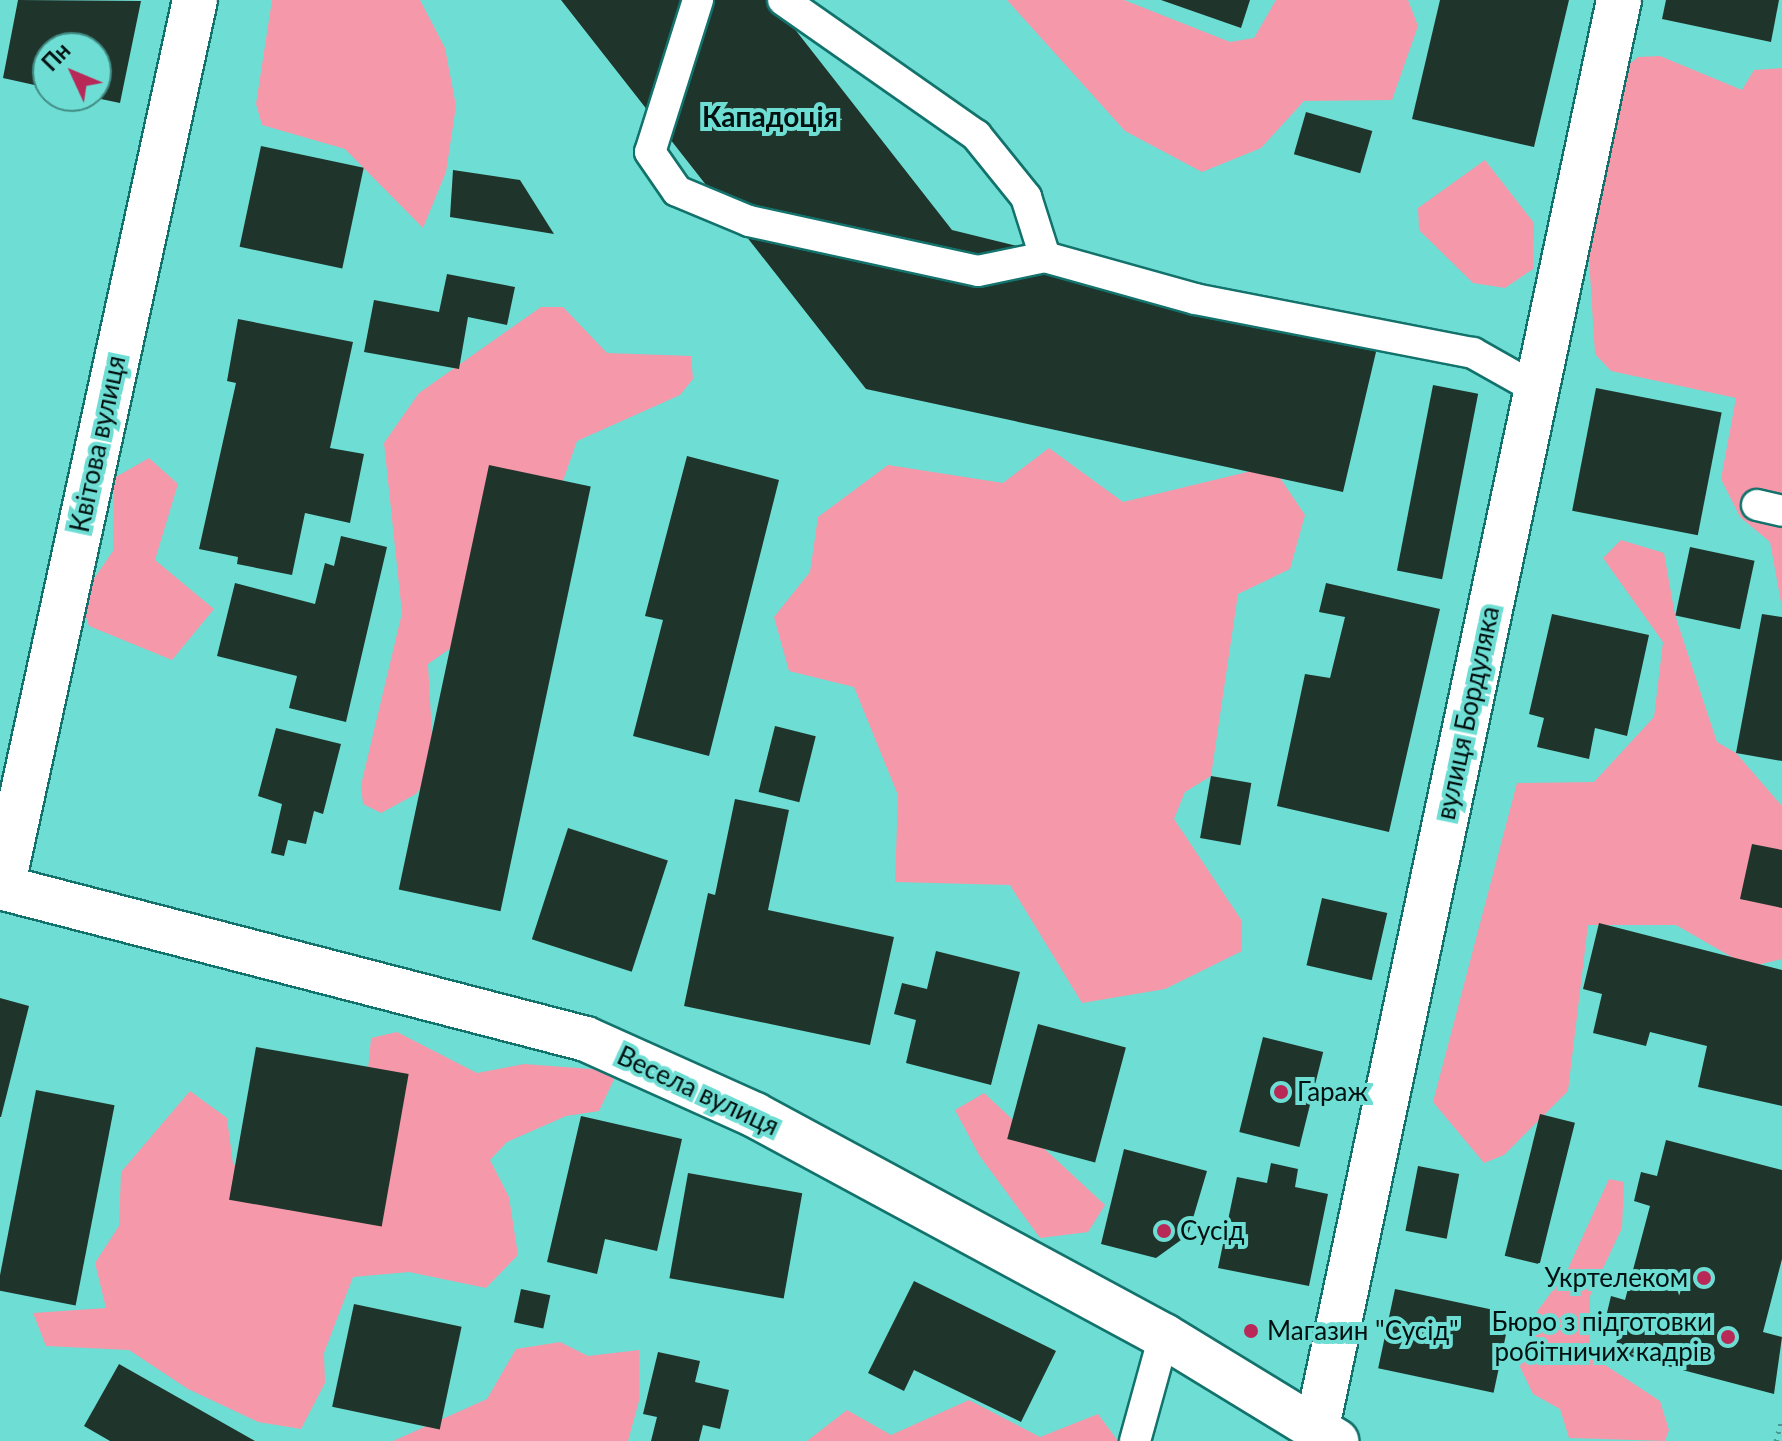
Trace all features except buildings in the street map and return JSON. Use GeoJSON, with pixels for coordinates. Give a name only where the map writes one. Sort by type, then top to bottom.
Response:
{"type":"FeatureCollection","features":[{"type":"Feature","properties":{"kind":"street","name":"Квітова вулиця"},"geometry":{"type":"LineString","coordinates":[[1,888],[195,0]]}},
{"type":"Feature","properties":{"kind":"street","name":"вулиця Бордуляка"},"geometry":{"type":"LineString","coordinates":[[1326,1434],[1537,389],[1619,0]]}},
{"type":"Feature","properties":{"kind":"street","name":"Весела вулиця"},"geometry":{"type":"LineString","coordinates":[[1,888],[586,1039],[755,1115],[1164,1336],[1326,1434]]}},
{"type":"Feature","properties":{"kind":"lane"},"geometry":{"type":"LineString","coordinates":[[698,0],[650,152],[677,191],[749,221],[978,271],[1045,257],[1195,299],[1473,353],[1537,389]]}},
{"type":"Feature","properties":{"kind":"lane"},"geometry":{"type":"LineString","coordinates":[[783,0],[976,135],[1026,197],[1045,257]]}},
{"type":"Feature","properties":{"kind":"lane"},"geometry":{"type":"LineString","coordinates":[[1135,1441],[1164,1336]]}},
{"type":"Feature","properties":{"kind":"path"},"geometry":{"type":"LineString","coordinates":[[1776,1441],[1782,1418]]}},
{"type":"Feature","properties":{"kind":"shaded area"},"geometry":{"type":"Polygon","coordinates":[[[272,0],[420,0],[445,48],[456,106],[446,172],[423,228],[345,149],[262,125],[256,104],[272,0]]]}},
{"type":"Feature","properties":{"kind":"shaded area"},"geometry":{"type":"Polygon","coordinates":[[[1007,0],[1124,0],[1230,42],[1254,38],[1276,0],[1408,0],[1418,26],[1392,100],[1304,101],[1261,148],[1202,172],[1125,131],[1007,0]]]}},
{"type":"Feature","properties":{"kind":"shaded area"},"geometry":{"type":"Polygon","coordinates":[[[1660,56],[1742,90],[1754,70],[1782,68],[1782,608],[1770,542],[1740,517],[1721,479],[1736,398],[1611,371],[1595,354],[1581,131],[1602,87],[1638,57],[1660,56]]]}},
{"type":"Feature","properties":{"kind":"shaded area"},"geometry":{"type":"Polygon","coordinates":[[[1485,160],[1534,223],[1533,269],[1505,288],[1473,283],[1419,230],[1418,208],[1485,160]]]}},
{"type":"Feature","properties":{"kind":"shaded area"},"geometry":{"type":"Polygon","coordinates":[[[541,307],[563,307],[607,353],[691,356],[693,379],[680,395],[577,441],[522,598],[428,664],[434,770],[416,794],[381,813],[363,804],[361,785],[402,613],[384,443],[419,393],[541,307]]]}},
{"type":"Feature","properties":{"kind":"shaded area"},"geometry":{"type":"Polygon","coordinates":[[[1049,448],[1123,502],[1272,466],[1305,515],[1290,569],[1238,594],[1211,776],[1185,792],[1174,819],[1242,921],[1242,951],[1165,989],[1082,1003],[1010,885],[895,882],[898,795],[854,687],[789,671],[774,617],[810,572],[818,517],[888,465],[1003,483],[1049,448]]]}},
{"type":"Feature","properties":{"kind":"shaded area"},"geometry":{"type":"Polygon","coordinates":[[[149,458],[178,484],[155,560],[214,609],[172,660],[89,626],[80,599],[113,551],[114,478],[149,458]]]}},
{"type":"Feature","properties":{"kind":"shaded area"},"geometry":{"type":"Polygon","coordinates":[[[1621,540],[1664,553],[1675,615],[1717,742],[1736,753],[1782,806],[1782,959],[1749,967],[1676,925],[1588,925],[1568,1091],[1504,1155],[1484,1163],[1433,1102],[1517,783],[1594,782],[1654,717],[1663,642],[1603,558],[1621,540]]]}},
{"type":"Feature","properties":{"kind":"shaded area"},"geometry":{"type":"Polygon","coordinates":[[[397,1032],[477,1073],[524,1064],[618,1071],[599,1111],[566,1116],[507,1142],[490,1160],[509,1197],[518,1255],[486,1288],[409,1272],[353,1277],[324,1353],[325,1383],[301,1429],[258,1422],[188,1389],[129,1350],[46,1346],[33,1313],[106,1308],[95,1263],[119,1226],[121,1172],[190,1091],[227,1118],[233,1164],[261,1180],[367,1080],[371,1038],[397,1032]]]}},
{"type":"Feature","properties":{"kind":"shaded area"},"geometry":{"type":"Polygon","coordinates":[[[984,1093],[1105,1205],[1088,1232],[1040,1238],[979,1155],[955,1110],[984,1093]]]}},
{"type":"Feature","properties":{"kind":"shaded area"},"geometry":{"type":"Polygon","coordinates":[[[1609,1179],[1624,1182],[1622,1228],[1590,1296],[1590,1345],[1596,1359],[1660,1401],[1669,1430],[1665,1441],[1569,1438],[1560,1409],[1533,1394],[1520,1367],[1530,1321],[1567,1271],[1609,1179]]]}},
{"type":"Feature","properties":{"kind":"shaded area"},"geometry":{"type":"Polygon","coordinates":[[[560,1342],[588,1356],[639,1350],[639,1401],[628,1441],[393,1441],[487,1399],[516,1349],[560,1342]]]}},
{"type":"Feature","properties":{"kind":"shaded area"},"geometry":{"type":"Polygon","coordinates":[[[969,1400],[1040,1437],[1098,1414],[1118,1441],[807,1441],[847,1410],[891,1435],[969,1400]]]}},
{"type":"Feature","properties":{"kind":"place","name":"Гараж"},"geometry":{"type":"Point","coordinates":[1281,1092]}},
{"type":"Feature","properties":{"kind":"place","name":"Сусід"},"geometry":{"type":"Point","coordinates":[1164,1231]}},
{"type":"Feature","properties":{"kind":"place","name":"Укртелеком"},"geometry":{"type":"Point","coordinates":[1704,1278]}},
{"type":"Feature","properties":{"kind":"place","name":"Магазин \"Сусід\""},"geometry":{"type":"Point","coordinates":[1251,1331]}},
{"type":"Feature","properties":{"kind":"place","name":"Бюро з підготовки робітничих кадрів"},"geometry":{"type":"Point","coordinates":[1728,1337]}},
{"type":"Feature","properties":{"kind":"district","name":"Кападоція"},"geometry":{"type":"Point","coordinates":[770,116]}}]}
